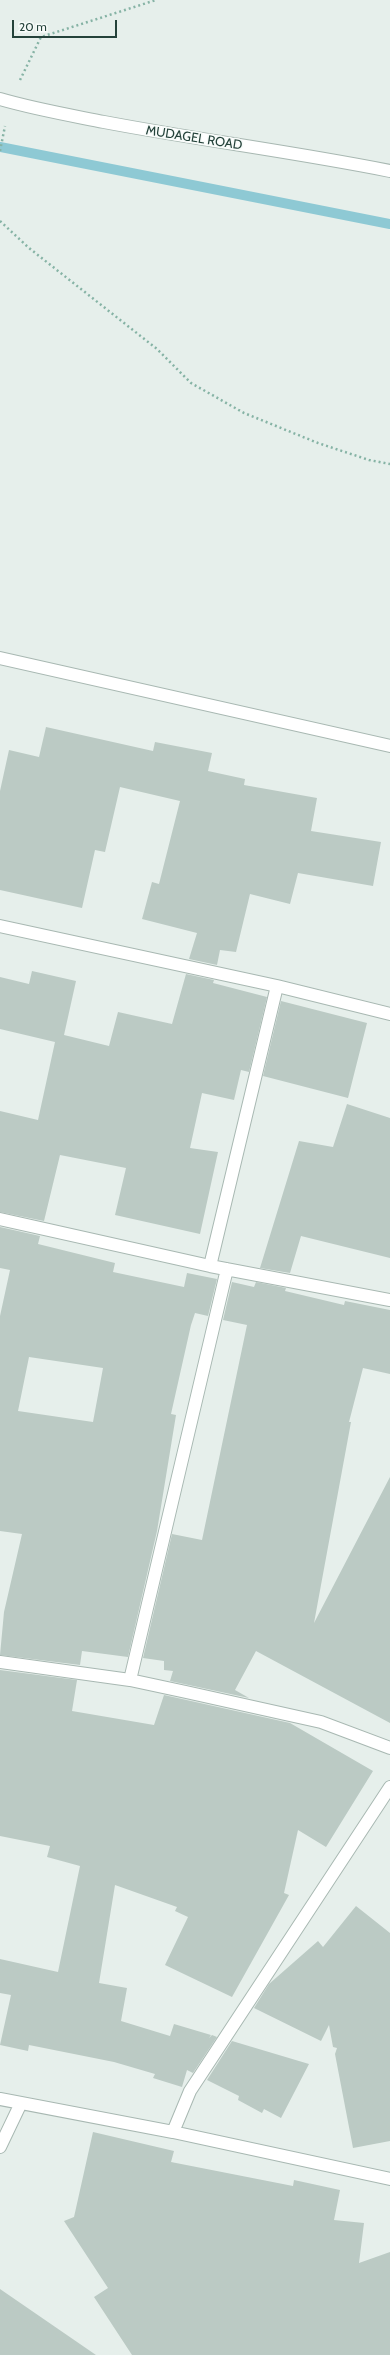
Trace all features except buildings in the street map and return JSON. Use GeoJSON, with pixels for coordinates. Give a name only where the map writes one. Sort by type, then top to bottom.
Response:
{"type":"FeatureCollection","features":[{"type":"Feature","properties":{"kind":"street","name":"MUDAGEL ROAD"},"geometry":{"type":"LineString","coordinates":[[5,101],[168,134],[324,158],[390,170]]}},
{"type":"Feature","properties":{"kind":"street"},"geometry":{"type":"LineString","coordinates":[[0,658],[390,746]]}},
{"type":"Feature","properties":{"kind":"street"},"geometry":{"type":"LineString","coordinates":[[0,926],[277,986],[390,1014]]}},
{"type":"Feature","properties":{"kind":"street"},"geometry":{"type":"LineString","coordinates":[[210,1266],[277,986]]}},
{"type":"Feature","properties":{"kind":"street"},"geometry":{"type":"LineString","coordinates":[[0,1219],[210,1266],[390,1300]]}},
{"type":"Feature","properties":{"kind":"street"},"geometry":{"type":"LineString","coordinates":[[130,1680],[227,1269]]}},
{"type":"Feature","properties":{"kind":"street"},"geometry":{"type":"LineString","coordinates":[[0,1662],[130,1680],[321,1722],[390,1748]]}},
{"type":"Feature","properties":{"kind":"street"},"geometry":{"type":"LineString","coordinates":[[173,2132],[190,2091],[390,1787]]}},
{"type":"Feature","properties":{"kind":"street"},"geometry":{"type":"LineString","coordinates":[[0,2099],[173,2132],[390,2179]]}},
{"type":"Feature","properties":{"kind":"street"},"geometry":{"type":"LineString","coordinates":[[0,2147],[21,2103]]}},
{"type":"Feature","properties":{"kind":"path"},"geometry":{"type":"LineString","coordinates":[[5,101],[40,37],[156,0]]}},
{"type":"Feature","properties":{"kind":"path"},"geometry":{"type":"LineString","coordinates":[[0,221],[29,248],[157,349],[191,383],[244,413],[303,437],[369,460],[390,464]]}},
{"type":"Feature","properties":{"kind":"waterway"},"geometry":{"type":"LineString","coordinates":[[0,147],[390,224]]}}]}
